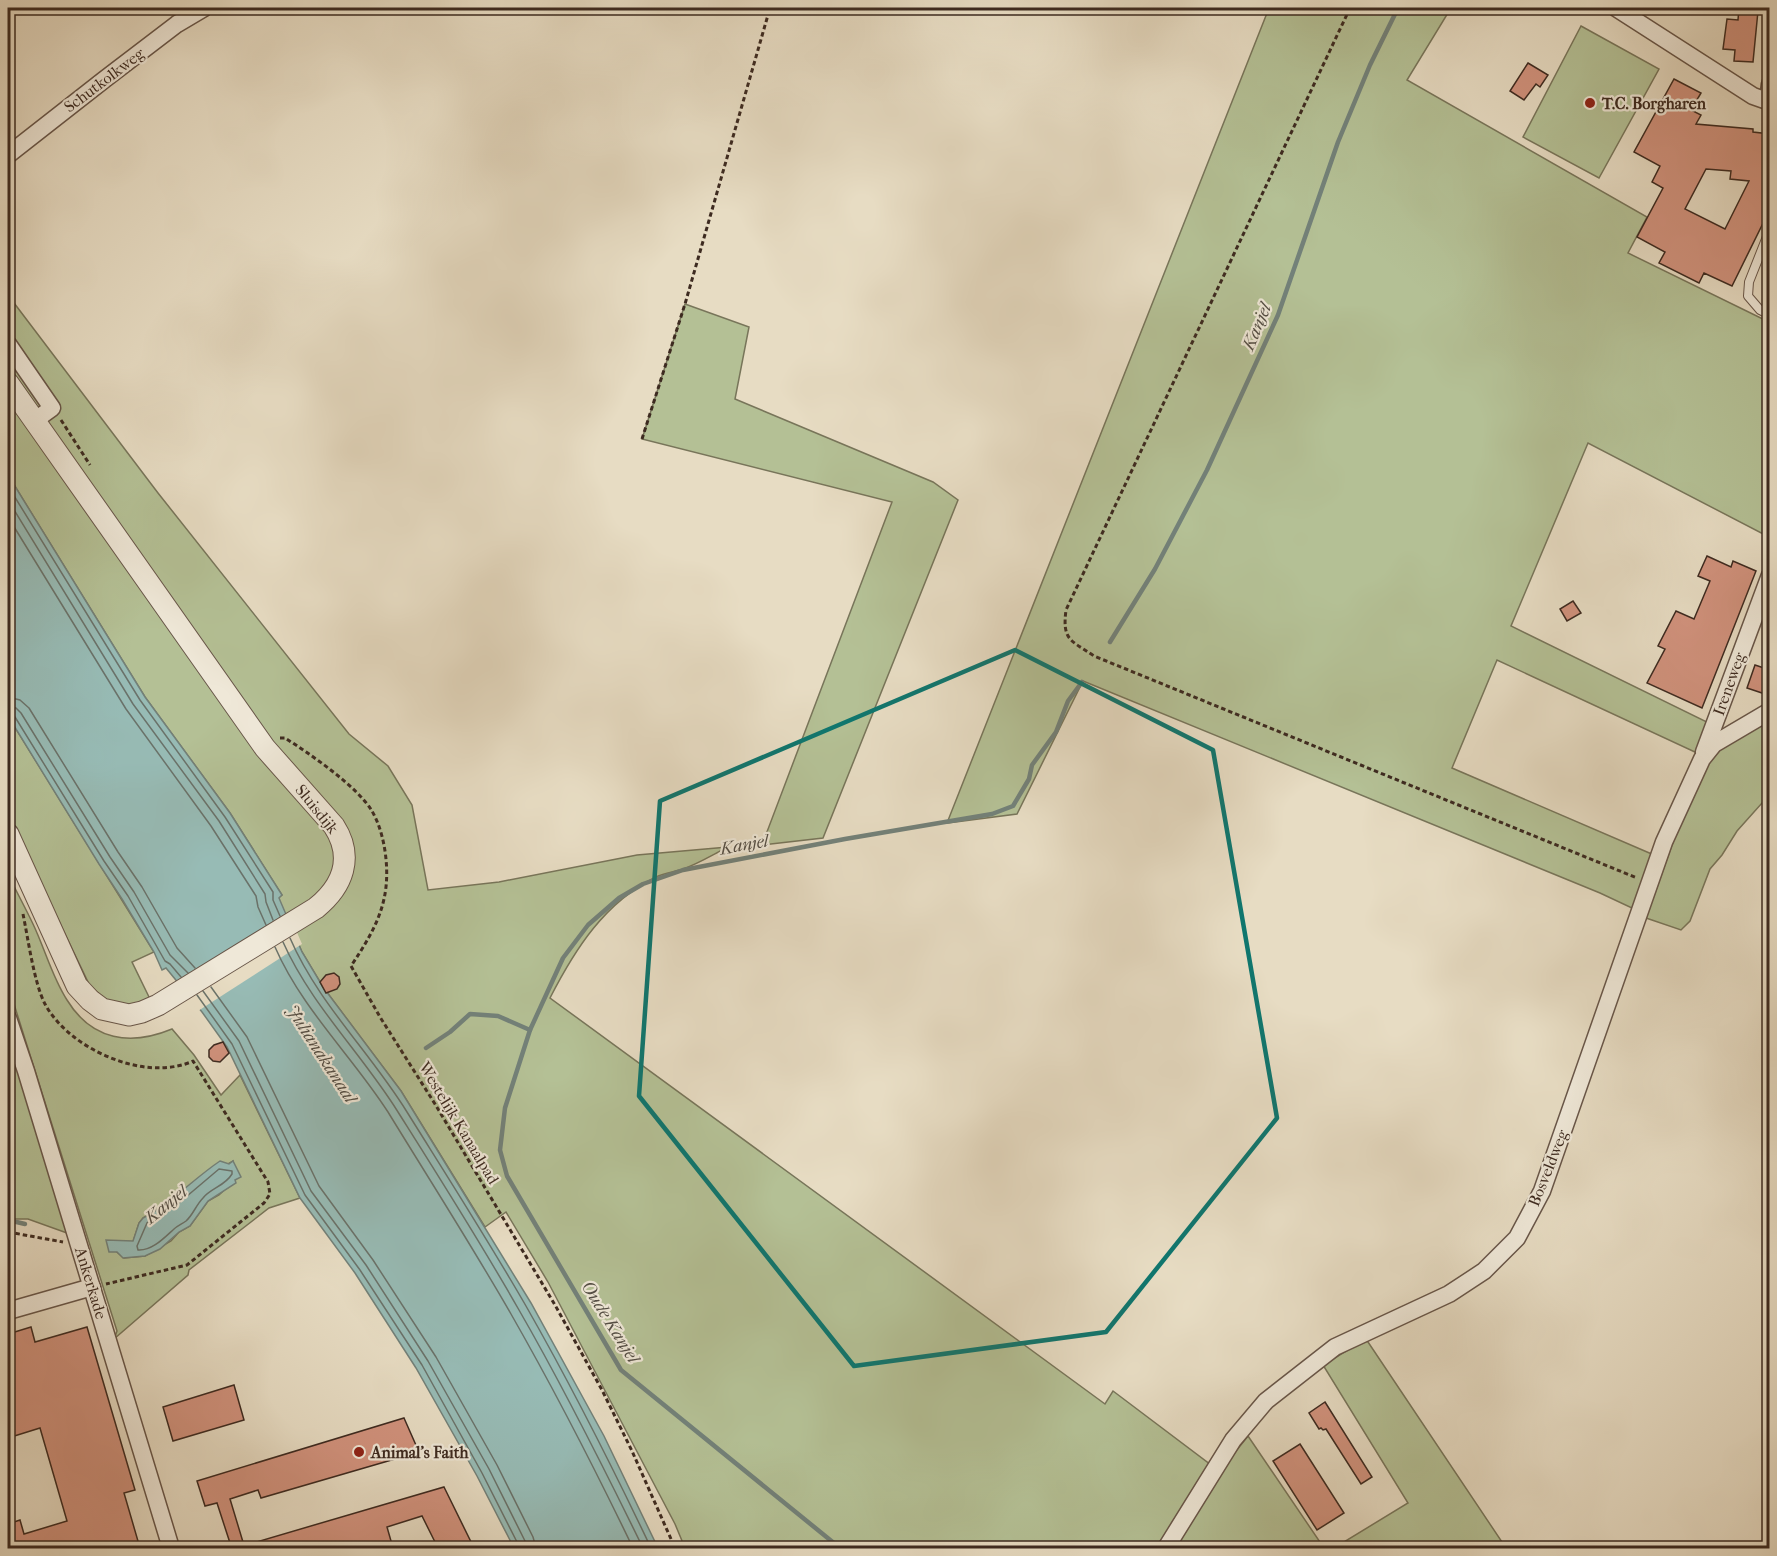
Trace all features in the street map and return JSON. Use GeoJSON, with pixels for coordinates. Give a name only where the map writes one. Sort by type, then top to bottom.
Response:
{"type":"FeatureCollection","features":[{"type":"Feature","properties":{"kind":"street","name":"Schutkolkweg"},"geometry":{"type":"LineString","coordinates":[[8,155],[177,24],[204,8]]}},
{"type":"Feature","properties":{"kind":"street"},"geometry":{"type":"LineString","coordinates":[[1616,8],[1753,96],[1769,102],[1770,84]]}},
{"type":"Feature","properties":{"kind":"street"},"geometry":{"type":"LineString","coordinates":[[8,345],[52,408],[34,421]]}},
{"type":"Feature","properties":{"kind":"street","name":"Sluisdijk"},"geometry":{"type":"LineString","coordinates":[[8,382],[265,748],[337,830],[343,849],[343,870],[334,890],[316,908],[158,1005],[129,1015],[102,1009],[84,994],[71,976],[8,834]]}},
{"type":"Feature","properties":{"kind":"street","name":"Ireneweg"},"geometry":{"type":"LineString","coordinates":[[1702,759],[1770,575]]}},
{"type":"Feature","properties":{"kind":"street","name":"Bosveldweg"},"geometry":{"type":"LineString","coordinates":[[1166,1548],[1233,1440],[1266,1401],[1335,1347],[1449,1294],[1476,1277],[1517,1238],[1542,1191],[1664,842],[1702,759],[1714,744],[1770,711]]}},
{"type":"Feature","properties":{"kind":"street","name":"Ankerkade"},"geometry":{"type":"LineString","coordinates":[[8,1018],[171,1548]]}},
{"type":"Feature","properties":{"kind":"street"},"geometry":{"type":"LineString","coordinates":[[8,1311],[92,1287]]}},
{"type":"Feature","properties":{"kind":"lane"},"geometry":{"type":"LineString","coordinates":[[1770,230],[1749,282],[1748,296],[1760,310],[1770,315]]}},
{"type":"Feature","properties":{"kind":"path"},"geometry":{"type":"LineString","coordinates":[[642,439],[685,304],[770,8]]}},
{"type":"Feature","properties":{"kind":"path"},"geometry":{"type":"LineString","coordinates":[[1350,8],[1066,610],[1064,627],[1069,639],[1094,656],[1649,883]]}},
{"type":"Feature","properties":{"kind":"path","name":"Westelijk Kanaalpad"},"geometry":{"type":"LineString","coordinates":[[278,740],[285,738],[308,754],[350,788],[372,812],[384,847],[386,889],[379,919],[367,943],[351,966],[555,1305],[602,1390],[675,1548]]}},
{"type":"Feature","properties":{"kind":"path"},"geometry":{"type":"LineString","coordinates":[[21,906],[41,994],[57,1021],[88,1047],[135,1065],[169,1067],[182,1066],[193,1061],[268,1182],[270,1194],[264,1203],[187,1265],[92,1287]]}},
{"type":"Feature","properties":{"kind":"path"},"geometry":{"type":"LineString","coordinates":[[8,1232],[79,1245]]}},
{"type":"Feature","properties":{"kind":"highlighted area"},"geometry":{"type":"Polygon","coordinates":[[[1015,650],[1213,750],[1277,1118],[1106,1332],[854,1366],[639,1096],[660,801],[1015,650]]]}},
{"type":"Feature","properties":{"kind":"green space"},"geometry":{"type":"Polygon","coordinates":[[[1269,8],[1451,8],[1407,80],[1647,217],[1628,253],[1769,322],[1769,537],[1588,443],[1511,626],[1711,724],[1697,753],[1497,660],[1452,768],[1654,855],[1634,909],[1083,681],[1017,814],[947,823],[1269,8]]]}},
{"type":"Feature","properties":{"kind":"green space","name":"T.C. Borgharen"},"geometry":{"type":"Polygon","coordinates":[[[1581,26],[1659,69],[1599,178],[1523,137],[1581,26]]]}},
{"type":"Feature","properties":{"kind":"green space"},"geometry":{"type":"Polygon","coordinates":[[[8,295],[158,493],[349,734],[388,766],[412,805],[428,890],[499,882],[637,855],[728,847],[689,867],[656,877],[621,900],[593,928],[570,962],[550,998],[1105,1404],[1113,1391],[1211,1465],[1159,1548],[685,1548],[675,1524],[548,1282],[506,1212],[485,1227],[401,1091],[323,987],[302,952],[278,898],[282,895],[230,813],[145,697],[8,475],[8,295]]]}},
{"type":"Feature","properties":{"kind":"green space"},"geometry":{"type":"Polygon","coordinates":[[[685,304],[749,327],[735,399],[933,482],[958,500],[823,838],[762,845],[892,502],[642,439],[685,304]]]}},
{"type":"Feature","properties":{"kind":"green space"},"geometry":{"type":"Polygon","coordinates":[[[8,716],[154,952],[132,962],[150,999],[127,1007],[116,1005],[89,984],[8,815],[8,716]]]}},
{"type":"Feature","properties":{"kind":"green space"},"geometry":{"type":"Polygon","coordinates":[[[1769,716],[1769,798],[1737,831],[1710,869],[1690,921],[1681,930],[1646,918],[1673,842],[1704,769],[1713,755],[1729,741],[1769,716]]]}},
{"type":"Feature","properties":{"kind":"green space"},"geometry":{"type":"Polygon","coordinates":[[[8,874],[33,924],[57,982],[77,1014],[100,1032],[113,1036],[142,1037],[172,1029],[194,1055],[221,1095],[240,1075],[300,1198],[269,1208],[189,1270],[188,1275],[114,1339],[117,1331],[8,985],[8,874]],[[233,1161],[187,1188],[177,1197],[143,1218],[133,1242],[117,1252],[124,1258],[145,1256],[171,1241],[179,1232],[190,1226],[208,1201],[219,1195],[235,1180],[233,1161]]]}},
{"type":"Feature","properties":{"kind":"green space"},"geometry":{"type":"Polygon","coordinates":[[[8,1035],[67,1233],[28,1219],[8,1219],[8,1035]]]}},
{"type":"Feature","properties":{"kind":"green space"},"geometry":{"type":"Polygon","coordinates":[[[1366,1339],[1506,1548],[1334,1548],[1408,1503],[1323,1365],[1366,1339]]]}},
{"type":"Feature","properties":{"kind":"green space"},"geometry":{"type":"Polygon","coordinates":[[[1248,1436],[1324,1548],[1175,1548],[1224,1466],[1248,1436]]]}},
{"type":"Feature","properties":{"kind":"water","name":"Julianakanaal"},"geometry":{"type":"Polygon","coordinates":[[[8,475],[145,697],[230,813],[282,895],[279,898],[302,952],[323,987],[401,1091],[531,1303],[604,1436],[658,1548],[514,1548],[477,1476],[416,1368],[355,1273],[300,1198],[227,1047],[166,968],[162,970],[154,952],[122,899],[8,716],[8,475]]]}},
{"type":"Feature","properties":{"kind":"water"},"geometry":{"type":"Polygon","coordinates":[[[220,1161],[229,1164],[233,1161],[241,1177],[235,1180],[236,1183],[208,1201],[190,1226],[179,1232],[160,1249],[145,1256],[123,1258],[117,1252],[109,1252],[106,1240],[133,1241],[143,1218],[220,1161]]]}},
{"type":"Feature","properties":{"kind":"pier"},"geometry":{"type":"Polygon","coordinates":[[[289,914],[302,944],[198,1011],[175,983],[289,914]]]}},
{"type":"Feature","properties":{"kind":"building"},"geometry":{"type":"Polygon","coordinates":[[[1739,8],[1758,11],[1753,62],[1734,61],[1735,50],[1723,49],[1727,19],[1738,20],[1739,8]]]}},
{"type":"Feature","properties":{"kind":"building"},"geometry":{"type":"Polygon","coordinates":[[[1528,63],[1548,75],[1540,87],[1536,84],[1524,100],[1510,91],[1528,63]]]}},
{"type":"Feature","properties":{"kind":"building"},"geometry":{"type":"Polygon","coordinates":[[[1674,79],[1701,93],[1691,110],[1701,115],[1696,124],[1753,129],[1753,132],[1770,134],[1766,195],[1770,197],[1770,209],[1732,286],[1704,273],[1699,283],[1659,263],[1665,252],[1637,237],[1663,188],[1652,182],[1660,166],[1634,152],[1674,79]],[[1706,169],[1685,209],[1725,229],[1749,181],[1730,179],[1731,171],[1706,169]]]}},
{"type":"Feature","properties":{"kind":"building"},"geometry":{"type":"Polygon","coordinates":[[[1707,556],[1731,567],[1733,561],[1756,571],[1702,708],[1647,683],[1665,649],[1658,646],[1676,611],[1694,619],[1710,581],[1698,576],[1707,556]]]}},
{"type":"Feature","properties":{"kind":"building"},"geometry":{"type":"Polygon","coordinates":[[[1573,601],[1581,613],[1567,621],[1560,609],[1573,601]]]}},
{"type":"Feature","properties":{"kind":"building"},"geometry":{"type":"Polygon","coordinates":[[[1755,665],[1770,670],[1770,681],[1765,694],[1747,688],[1755,665]]]}},
{"type":"Feature","properties":{"kind":"building"},"geometry":{"type":"Polygon","coordinates":[[[334,973],[339,977],[340,984],[337,989],[326,993],[320,982],[326,975],[334,973]]]}},
{"type":"Feature","properties":{"kind":"building"},"geometry":{"type":"Polygon","coordinates":[[[223,1042],[229,1053],[220,1062],[213,1061],[209,1057],[209,1050],[214,1045],[223,1042]]]}},
{"type":"Feature","properties":{"kind":"building"},"geometry":{"type":"Polygon","coordinates":[[[31,1327],[35,1342],[87,1327],[135,1490],[124,1493],[140,1548],[8,1548],[8,1524],[20,1520],[24,1534],[67,1521],[40,1428],[8,1438],[8,1334],[31,1327]]]}},
{"type":"Feature","properties":{"kind":"building"},"geometry":{"type":"Polygon","coordinates":[[[234,1385],[244,1420],[173,1441],[163,1407],[234,1385]]]}},
{"type":"Feature","properties":{"kind":"building"},"geometry":{"type":"Polygon","coordinates":[[[1325,1402],[1372,1477],[1361,1484],[1326,1429],[1319,1429],[1309,1413],[1325,1402]]]}},
{"type":"Feature","properties":{"kind":"building"},"geometry":{"type":"Polygon","coordinates":[[[404,1418],[419,1452],[261,1498],[258,1490],[230,1499],[243,1542],[231,1546],[217,1503],[205,1506],[197,1481],[404,1418]]]}},
{"type":"Feature","properties":{"kind":"building"},"geometry":{"type":"Polygon","coordinates":[[[1300,1444],[1344,1513],[1317,1530],[1273,1461],[1300,1444]]]}},
{"type":"Feature","properties":{"kind":"building"},"geometry":{"type":"Polygon","coordinates":[[[444,1487],[474,1548],[438,1548],[422,1516],[387,1527],[393,1548],[246,1548],[246,1545],[444,1487]]]}},
{"type":"Feature","properties":{"kind":"waterway","name":"Kanjel"},"geometry":{"type":"LineString","coordinates":[[1110,642],[1155,569],[1207,470],[1278,315],[1338,142],[1370,65],[1398,8]]}},
{"type":"Feature","properties":{"kind":"waterway","name":"Kanjel"},"geometry":{"type":"LineString","coordinates":[[840,1548],[621,1370],[507,1176],[500,1150],[505,1108],[530,1030],[563,958],[588,925],[619,898],[643,884],[683,870],[992,814],[1013,806],[1029,779],[1032,765],[1056,732],[1068,701],[1082,682]]}},
{"type":"Feature","properties":{"kind":"waterway","name":"Kanjel"},"geometry":{"type":"LineString","coordinates":[[426,1048],[450,1032],[470,1014],[498,1016],[530,1030]]}},
{"type":"Feature","properties":{"kind":"waterway","name":"Kanjel"},"geometry":{"type":"LineString","coordinates":[[8,1220],[25,1224]]}},
{"type":"Feature","properties":{"kind":"place","name":"T.C. Borgharen"},"geometry":{"type":"Point","coordinates":[1590,103]}},
{"type":"Feature","properties":{"kind":"place","name":"Animal's Faith"},"geometry":{"type":"Point","coordinates":[359,1452]}},
{"type":"Feature","properties":{"kind":"water label","name":"Oude Kanjel"},"geometry":{"type":"Point","coordinates":[610,1322]}}]}
